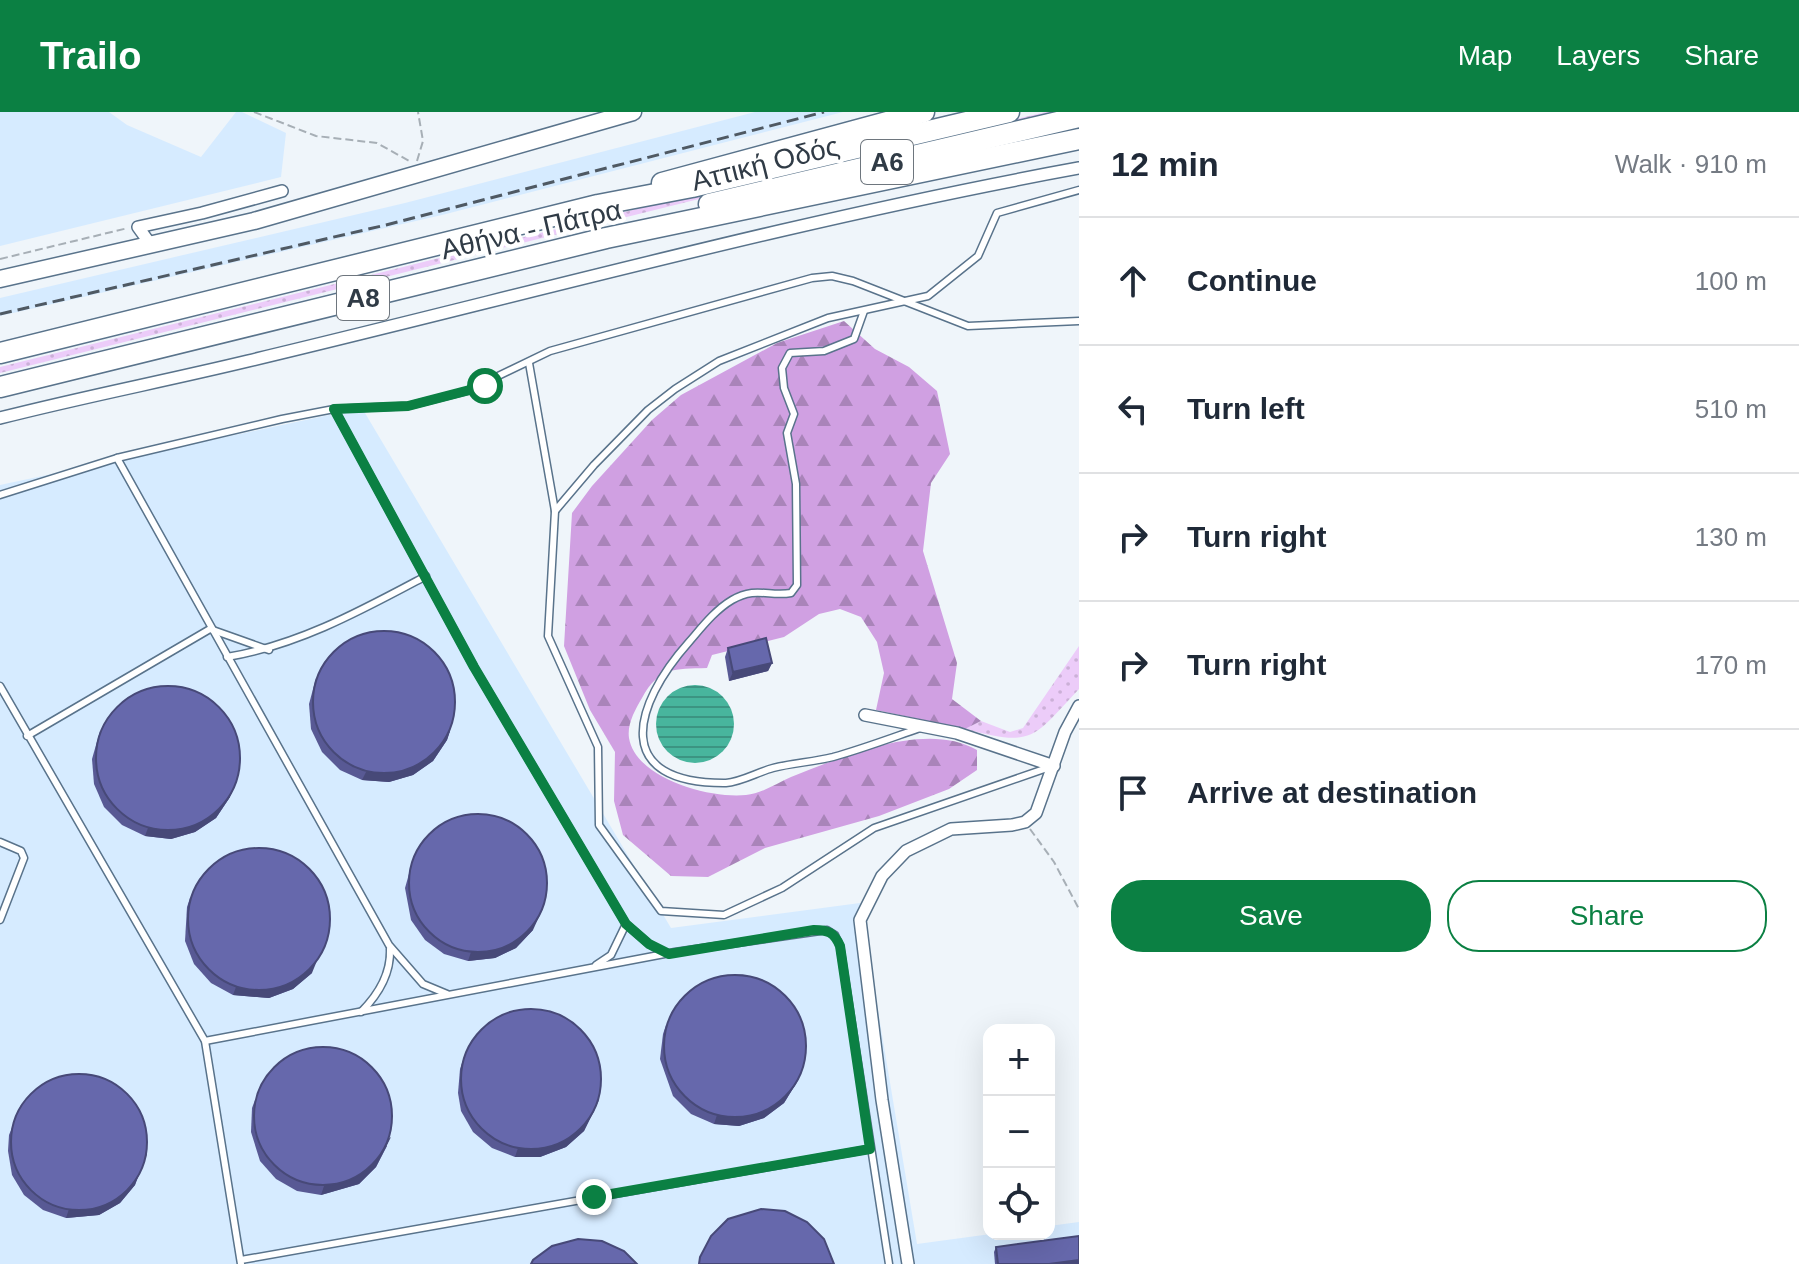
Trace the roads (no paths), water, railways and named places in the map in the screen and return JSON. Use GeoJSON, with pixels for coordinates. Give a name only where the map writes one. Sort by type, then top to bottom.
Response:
{"type":"FeatureCollection","features":[{"type":"Feature","properties":{"kind":"highway","name":"Αττική Οδός"},"geometry":{"type":"LineString","coordinates":[[598,205],[689,174],[924,112]]}},
{"type":"Feature","properties":{"kind":"highway","name":"Αθήνα - Πάτρα"},"geometry":{"type":"LineString","coordinates":[[0,353],[598,205],[692,187],[1009,112]]}},
{"type":"Feature","properties":{"kind":"highway","name":"Αττική Οδός"},"geometry":{"type":"LineString","coordinates":[[606,238],[696,207],[1079,117]]}},
{"type":"Feature","properties":{"kind":"highway","name":"Αθήνα - Πάτρα"},"geometry":{"type":"LineString","coordinates":[[0,387],[606,238],[1079,139]]}},
{"type":"Feature","properties":{"kind":"street"},"geometry":{"type":"LineString","coordinates":[[0,279],[151,245],[633,112]]}},
{"type":"Feature","properties":{"kind":"street"},"geometry":{"type":"LineString","coordinates":[[0,418],[246,362],[649,261],[978,186],[1079,168]]}},
{"type":"Feature","properties":{"kind":"street"},"geometry":{"type":"LineString","coordinates":[[151,245],[138,227],[282,191]]}},
{"type":"Feature","properties":{"kind":"street"},"geometry":{"type":"LineString","coordinates":[[908,1264],[882,1100],[860,920],[869,895],[906,851],[951,829],[1025,822],[1036,813],[1044,799],[1065,732],[1079,706]]}},
{"type":"Feature","properties":{"kind":"street"},"geometry":{"type":"LineString","coordinates":[[865,715],[957,733],[1054,766]]}},
{"type":"Feature","properties":{"kind":"lane"},"geometry":{"type":"LineString","coordinates":[[555,511],[594,465],[648,410],[719,361],[828,318],[928,296],[978,256],[997,213],[1079,190]]}},
{"type":"Feature","properties":{"kind":"lane"},"geometry":{"type":"LineString","coordinates":[[0,495],[117,458],[334,409],[408,406],[485,386],[550,351],[812,278],[832,276],[853,281],[968,326],[1079,321]]}},
{"type":"Feature","properties":{"kind":"lane"},"geometry":{"type":"LineString","coordinates":[[864,311],[854,339],[824,351],[790,353],[782,368],[784,388],[794,414],[787,433],[796,484],[797,585],[791,593],[755,591],[733,600],[714,613],[673,660],[643,716],[641,735],[648,756],[657,767],[695,779],[729,783],[774,768],[831,758],[925,726]]}},
{"type":"Feature","properties":{"kind":"lane"},"geometry":{"type":"LineString","coordinates":[[529,363],[555,511],[548,636],[598,747],[599,825],[661,911],[724,915],[782,888],[874,828],[1054,766]]}},
{"type":"Feature","properties":{"kind":"lane"},"geometry":{"type":"LineString","coordinates":[[334,409],[474,667],[626,924],[649,944],[669,954]]}},
{"type":"Feature","properties":{"kind":"lane"},"geometry":{"type":"LineString","coordinates":[[117,458],[389,945],[423,984],[452,996]]}},
{"type":"Feature","properties":{"kind":"lane"},"geometry":{"type":"LineString","coordinates":[[227,657],[269,650],[350,616],[426,576]]}},
{"type":"Feature","properties":{"kind":"lane"},"geometry":{"type":"LineString","coordinates":[[27,736],[210,629],[269,650]]}},
{"type":"Feature","properties":{"kind":"lane"},"geometry":{"type":"LineString","coordinates":[[0,686],[205,1041],[241,1262],[870,1149]]}},
{"type":"Feature","properties":{"kind":"lane"},"geometry":{"type":"LineString","coordinates":[[0,842],[21,851],[24,858],[0,920]]}},
{"type":"Feature","properties":{"kind":"lane"},"geometry":{"type":"LineString","coordinates":[[588,969],[611,955],[626,924]]}},
{"type":"Feature","properties":{"kind":"lane"},"geometry":{"type":"LineString","coordinates":[[205,1041],[669,954],[827,930],[835,935],[840,946],[889,1264]]}},
{"type":"Feature","properties":{"kind":"lane"},"geometry":{"type":"LineString","coordinates":[[361,1012],[379,990],[387,973],[389,945]]}},
{"type":"Feature","properties":{"kind":"railway"},"geometry":{"type":"LineString","coordinates":[[0,314],[386,225],[824,112]]}}]}
